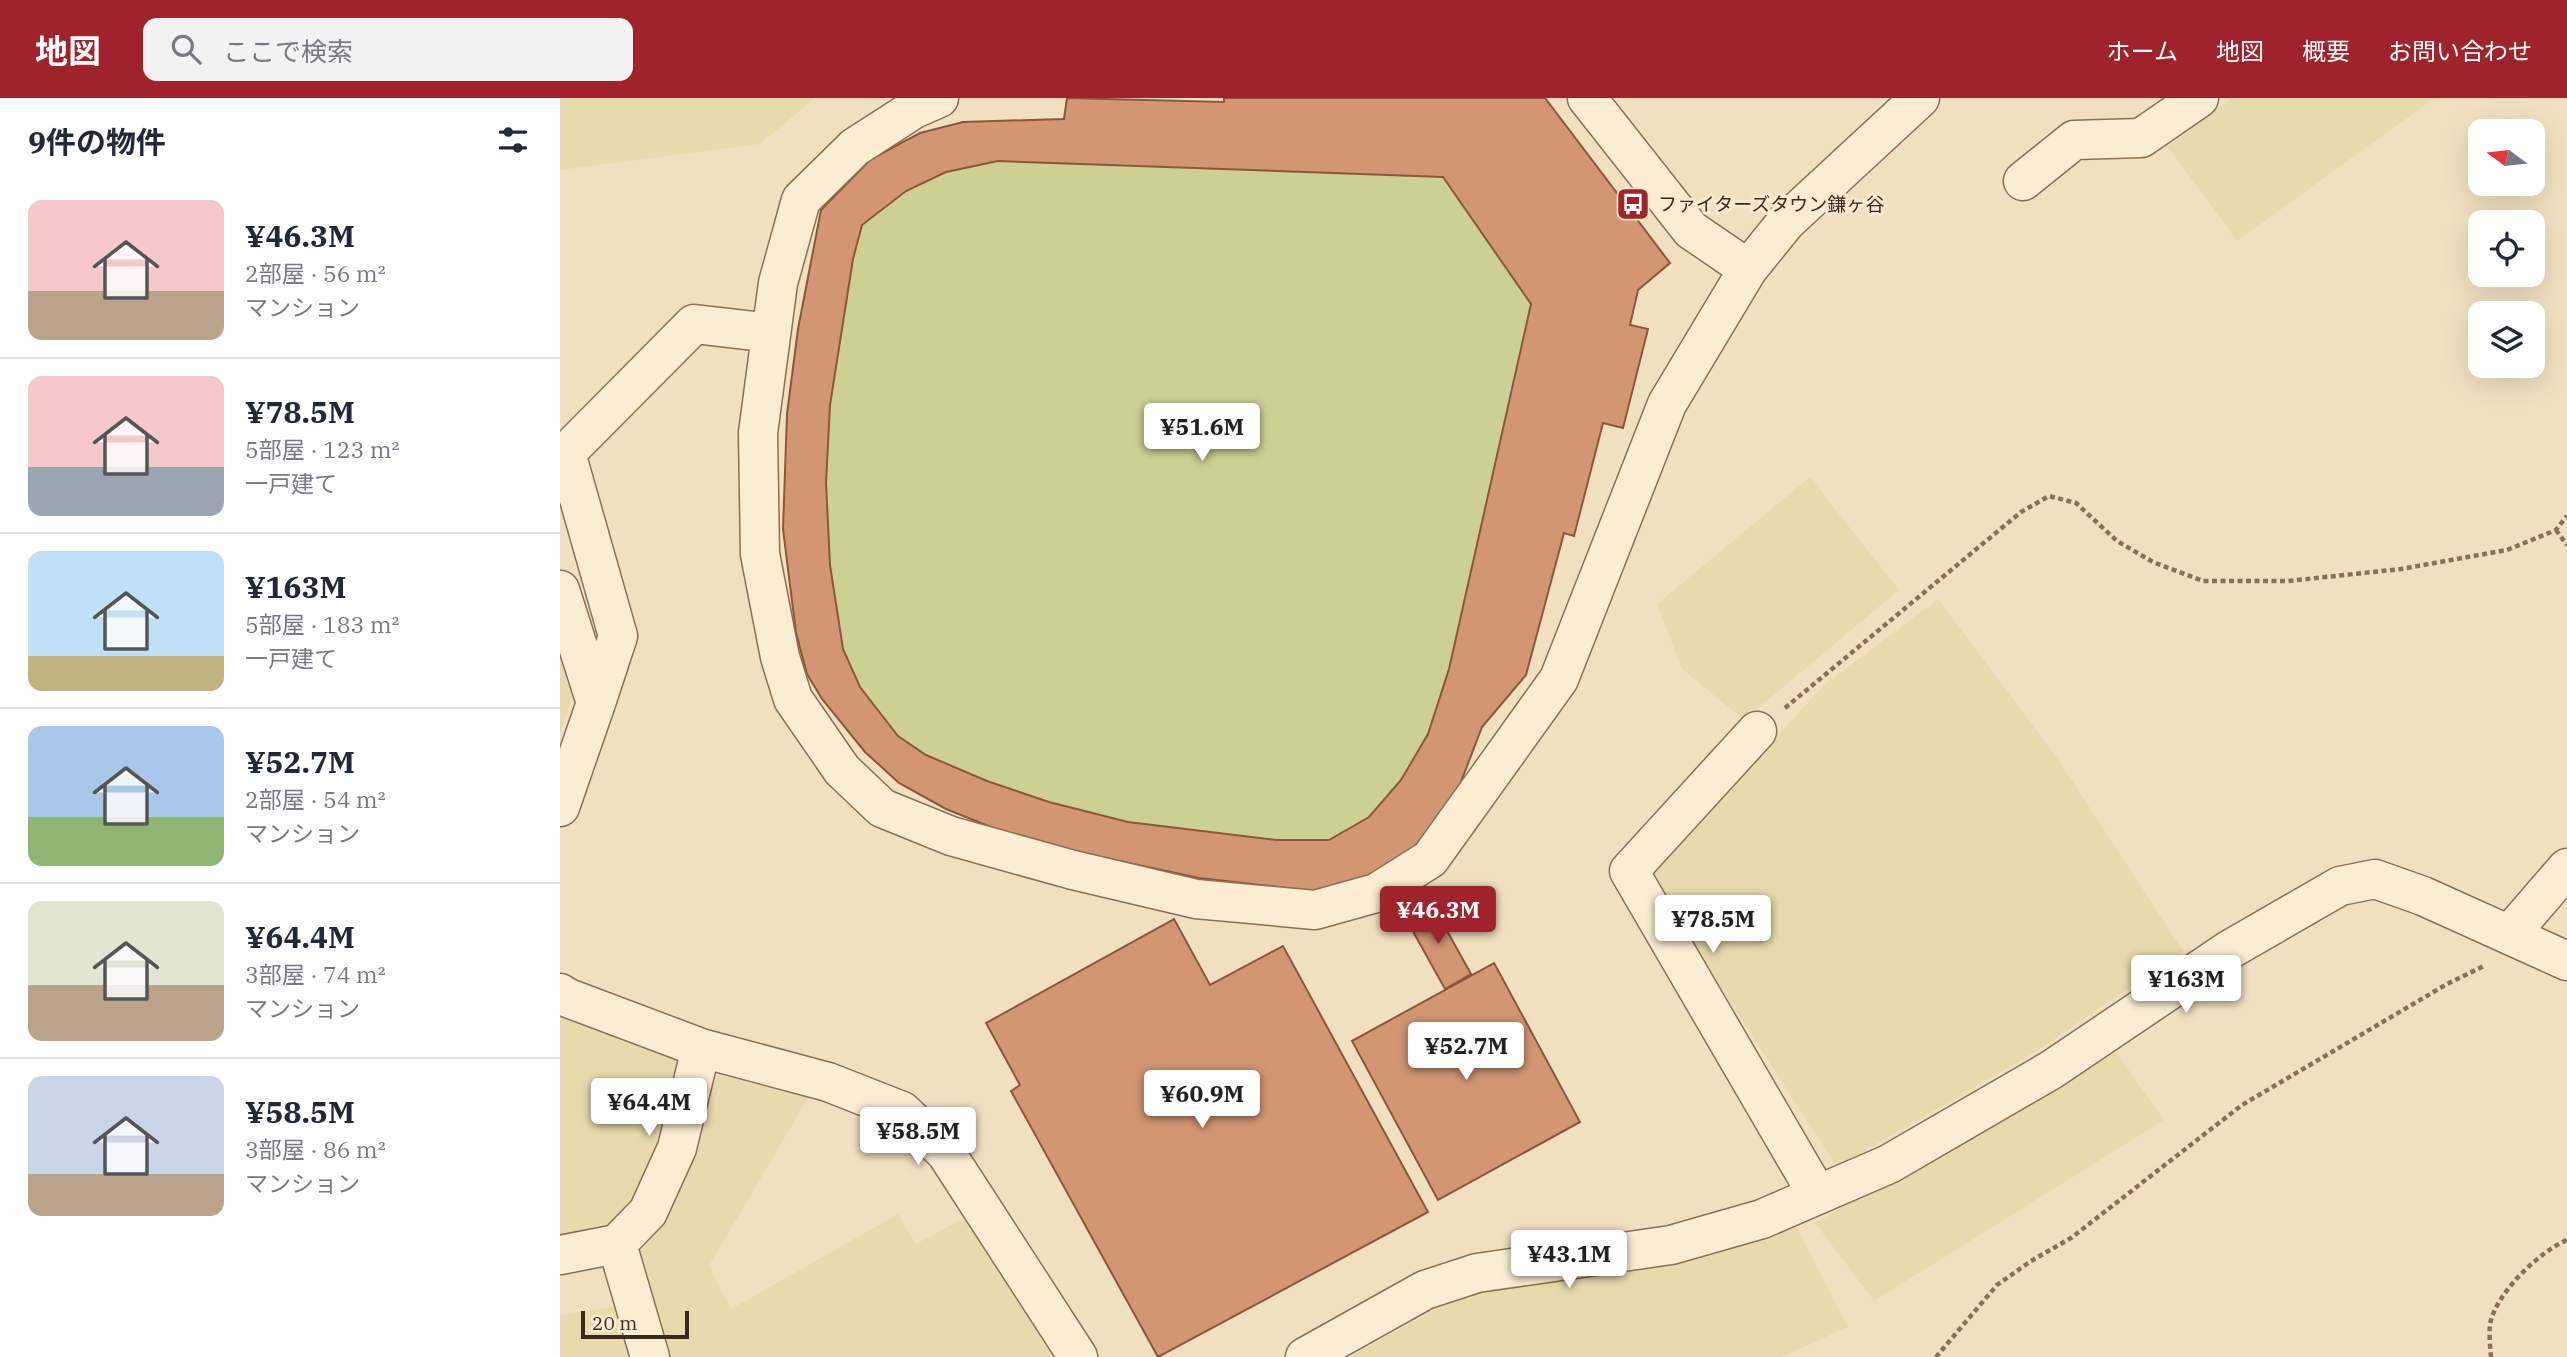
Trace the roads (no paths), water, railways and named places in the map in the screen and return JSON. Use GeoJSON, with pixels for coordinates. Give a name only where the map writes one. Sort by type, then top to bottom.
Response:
{"type":"FeatureCollection","features":[{"type":"Feature","properties":{"kind":"street"},"geometry":{"type":"LineString","coordinates":[[939,98],[914,109],[855,147],[801,200],[778,283],[758,433],[760,554],[780,657],[793,699],[842,770],[882,808],[951,836],[1073,870],[1196,898],[1315,910],[1376,893],[1430,859],[1559,679],[1667,404],[1748,269],[1786,222],[1920,98]]}},
{"type":"Feature","properties":{"kind":"street"},"geometry":{"type":"LineString","coordinates":[[1587,98],[1691,230],[1748,269]]}},
{"type":"Feature","properties":{"kind":"street"},"geometry":{"type":"LineString","coordinates":[[2023,181],[2074,140],[2141,138],[2199,98]]}},
{"type":"Feature","properties":{"kind":"street"},"geometry":{"type":"LineString","coordinates":[[560,807],[618,636],[566,453],[694,324],[771,333]]}},
{"type":"Feature","properties":{"kind":"street"},"geometry":{"type":"LineString","coordinates":[[560,590],[596,703]]}},
{"type":"Feature","properties":{"kind":"street"},"geometry":{"type":"LineString","coordinates":[[1757,731],[1629,871],[1817,1194]]}},
{"type":"Feature","properties":{"kind":"street"},"geometry":{"type":"LineString","coordinates":[[2519,939],[2567,869]]}},
{"type":"Feature","properties":{"kind":"street"},"geometry":{"type":"LineString","coordinates":[[1305,1357],[1425,1290],[1477,1273],[1671,1245],[1762,1219],[1889,1164],[2051,1070],[2229,950],[2340,886],[2375,879],[2423,895],[2567,961]]}},
{"type":"Feature","properties":{"kind":"street"},"geometry":{"type":"LineString","coordinates":[[560,993],[701,1048],[828,1082],[901,1111],[946,1153],[1079,1357]]}},
{"type":"Feature","properties":{"kind":"street"},"geometry":{"type":"LineString","coordinates":[[560,1255],[617,1244],[648,1212],[677,1148],[701,1048]]}},
{"type":"Feature","properties":{"kind":"street"},"geometry":{"type":"LineString","coordinates":[[617,1244],[650,1357]]}},
{"type":"Feature","properties":{"kind":"place","name":"ファイターズタウン鎌ヶ谷"},"geometry":{"type":"Point","coordinates":[1633,204]}}]}
